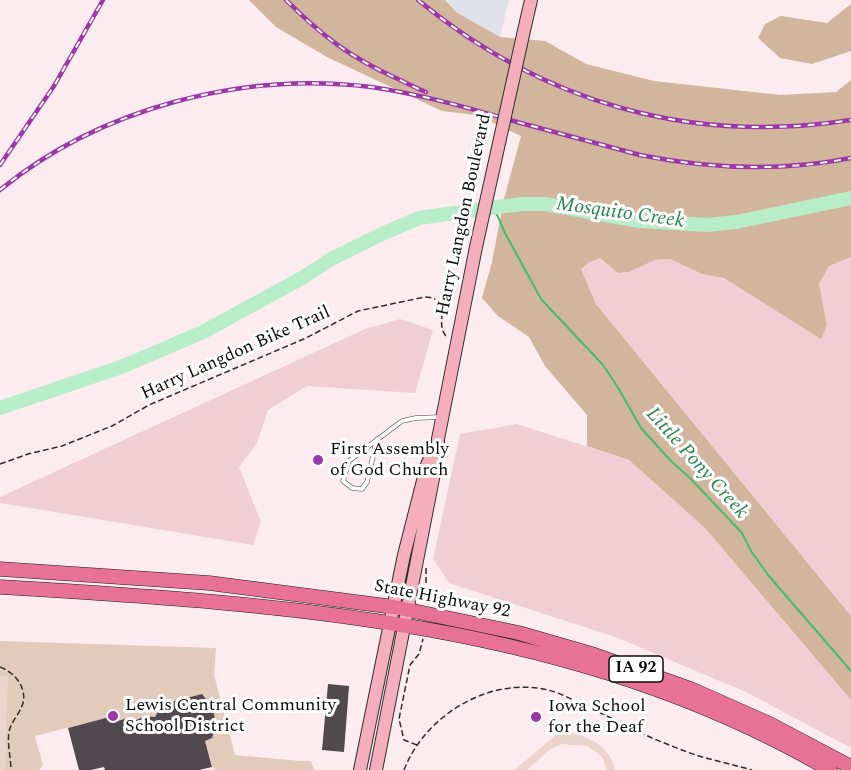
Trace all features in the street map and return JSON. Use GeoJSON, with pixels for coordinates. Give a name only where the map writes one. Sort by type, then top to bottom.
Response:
{"type":"FeatureCollection","features":[{"type":"Feature","properties":{"kind":"main road","name":"Harry Langdon Boulevard"},"geometry":{"type":"LineString","coordinates":[[360,770],[438,453],[438,439],[456,340],[531,0]]}},
{"type":"Feature","properties":{"kind":"main road","name":"State Highway 92"},"geometry":{"type":"LineString","coordinates":[[0,569],[209,583],[401,608],[531,636],[576,649],[691,689],[770,723],[851,767]]}},
{"type":"Feature","properties":{"kind":"main road","name":"State Highway 92"},"geometry":{"type":"LineString","coordinates":[[0,587],[155,596],[335,614],[475,638],[561,659],[711,709],[776,740],[830,770]]}},
{"type":"Feature","properties":{"kind":"main road","name":"Harry Langdon Boulevard"},"geometry":{"type":"LineString","coordinates":[[376,770],[397,624]]}},
{"type":"Feature","properties":{"kind":"lane"},"geometry":{"type":"LineString","coordinates":[[377,439],[366,482],[362,489],[352,488],[343,481],[349,461],[377,439],[402,421],[416,417],[442,417]]}},
{"type":"Feature","properties":{"kind":"path","name":"Harry Langdon Bike Trail"},"geometry":{"type":"LineString","coordinates":[[0,464],[27,454],[62,446],[104,430],[149,405],[306,338],[358,311],[372,307],[425,297],[437,299],[443,308],[441,323],[444,334],[456,340]]}},
{"type":"Feature","properties":{"kind":"path"},"geometry":{"type":"LineString","coordinates":[[417,745],[404,740],[399,719],[410,665],[419,654],[425,629]]}},
{"type":"Feature","properties":{"kind":"path"},"geometry":{"type":"LineString","coordinates":[[0,667],[12,672],[22,688],[23,695],[23,701],[9,734],[11,770]]}},
{"type":"Feature","properties":{"kind":"path"},"geometry":{"type":"LineString","coordinates":[[404,770],[417,745],[439,721],[462,705],[490,693],[513,688],[555,692],[652,738],[688,752],[752,770]]}},
{"type":"Feature","properties":{"kind":"shaded area"},"geometry":{"type":"Polygon","coordinates":[[[249,0],[445,0],[456,12],[500,37],[545,41],[586,64],[654,81],[780,95],[836,92],[851,80],[851,257],[829,266],[819,284],[827,325],[821,339],[724,278],[702,274],[670,259],[655,260],[629,272],[618,273],[600,258],[581,269],[596,304],[851,616],[851,700],[705,528],[629,460],[587,446],[587,415],[545,366],[529,337],[498,316],[482,298],[521,136],[476,115],[442,111],[327,57],[276,27],[249,0]]]}},
{"type":"Feature","properties":{"kind":"shaded area"},"geometry":{"type":"Polygon","coordinates":[[[445,0],[509,0],[500,37],[456,12],[445,0]]]}},
{"type":"Feature","properties":{"kind":"shaded area"},"geometry":{"type":"Polygon","coordinates":[[[851,4],[851,51],[812,64],[780,58],[758,38],[765,24],[781,16],[827,23],[851,4]]]}},
{"type":"Feature","properties":{"kind":"shaded area"},"geometry":{"type":"Polygon","coordinates":[[[851,257],[851,616],[596,304],[581,269],[600,258],[618,273],[629,272],[655,260],[670,259],[702,274],[724,278],[821,338],[827,325],[819,284],[829,266],[851,257]]]}},
{"type":"Feature","properties":{"kind":"shaded area"},"geometry":{"type":"Polygon","coordinates":[[[400,319],[433,330],[415,393],[307,386],[268,410],[257,443],[239,467],[261,522],[253,545],[0,503],[0,497],[365,329],[400,319]]]}},
{"type":"Feature","properties":{"kind":"shaded area"},"geometry":{"type":"Polygon","coordinates":[[[517,424],[629,460],[705,528],[851,700],[851,748],[748,693],[618,638],[449,583],[433,559],[460,434],[517,424]]]}},
{"type":"Feature","properties":{"kind":"shaded area","name":"Lewis Central Community School District"},"geometry":{"type":"Polygon","coordinates":[[[0,641],[216,648],[214,675],[235,755],[311,761],[314,770],[216,770],[213,768],[205,741],[216,726],[213,708],[202,694],[172,702],[172,707],[158,711],[155,717],[145,716],[132,722],[130,717],[115,722],[113,716],[35,736],[43,765],[39,770],[0,770],[0,641]]]}},
{"type":"Feature","properties":{"kind":"shaded area"},"geometry":{"type":"Polygon","coordinates":[[[0,676],[8,676],[5,770],[0,770],[0,676]]]}},
{"type":"Feature","properties":{"kind":"shaded area"},"geometry":{"type":"Polygon","coordinates":[[[566,732],[590,739],[603,748],[615,770],[607,770],[602,757],[588,746],[561,744],[549,750],[527,770],[514,770],[555,736],[566,732]]]}},
{"type":"Feature","properties":{"kind":"building"},"geometry":{"type":"Polygon","coordinates":[[[328,684],[349,686],[344,752],[322,750],[328,684]]]}},
{"type":"Feature","properties":{"kind":"building"},"geometry":{"type":"Polygon","coordinates":[[[202,694],[213,708],[216,726],[212,738],[205,741],[212,767],[199,770],[105,770],[104,767],[79,770],[68,728],[113,716],[115,722],[130,717],[132,722],[145,716],[155,717],[158,711],[172,707],[171,702],[202,694]]]}},
{"type":"Feature","properties":{"kind":"waterway","name":"Mosquito Creek"},"geometry":{"type":"LineString","coordinates":[[0,408],[124,366],[203,332],[302,278],[331,259],[419,218],[523,204],[545,204],[639,221],[707,225],[736,222],[851,198]]}},
{"type":"Feature","properties":{"kind":"waterway","name":"Little Pony Creek"},"geometry":{"type":"LineString","coordinates":[[494,208],[541,299],[603,365],[641,428],[742,533],[751,551],[768,575],[851,671]]}},
{"type":"Feature","properties":{"kind":"railway"},"geometry":{"type":"LineString","coordinates":[[0,165],[54,86],[103,0]]}},
{"type":"Feature","properties":{"kind":"railway"},"geometry":{"type":"LineString","coordinates":[[286,0],[324,35],[351,54],[426,92]]}},
{"type":"Feature","properties":{"kind":"railway"},"geometry":{"type":"LineString","coordinates":[[418,0],[466,36],[516,66],[568,90],[621,108],[677,120],[733,126],[792,126],[851,120]]}},
{"type":"Feature","properties":{"kind":"railway"},"geometry":{"type":"LineString","coordinates":[[0,190],[39,161],[82,137],[128,117],[175,102],[224,91],[273,85],[322,83],[408,93],[666,160],[719,166],[771,167],[851,158]]}},
{"type":"Feature","properties":{"kind":"place","name":"First Assembly of God Church"},"geometry":{"type":"Point","coordinates":[318,460]}},
{"type":"Feature","properties":{"kind":"place","name":"Lewis Central Community School District"},"geometry":{"type":"Point","coordinates":[113,716]}},
{"type":"Feature","properties":{"kind":"place","name":"Iowa School for the Deaf"},"geometry":{"type":"Point","coordinates":[536,717]}}]}
